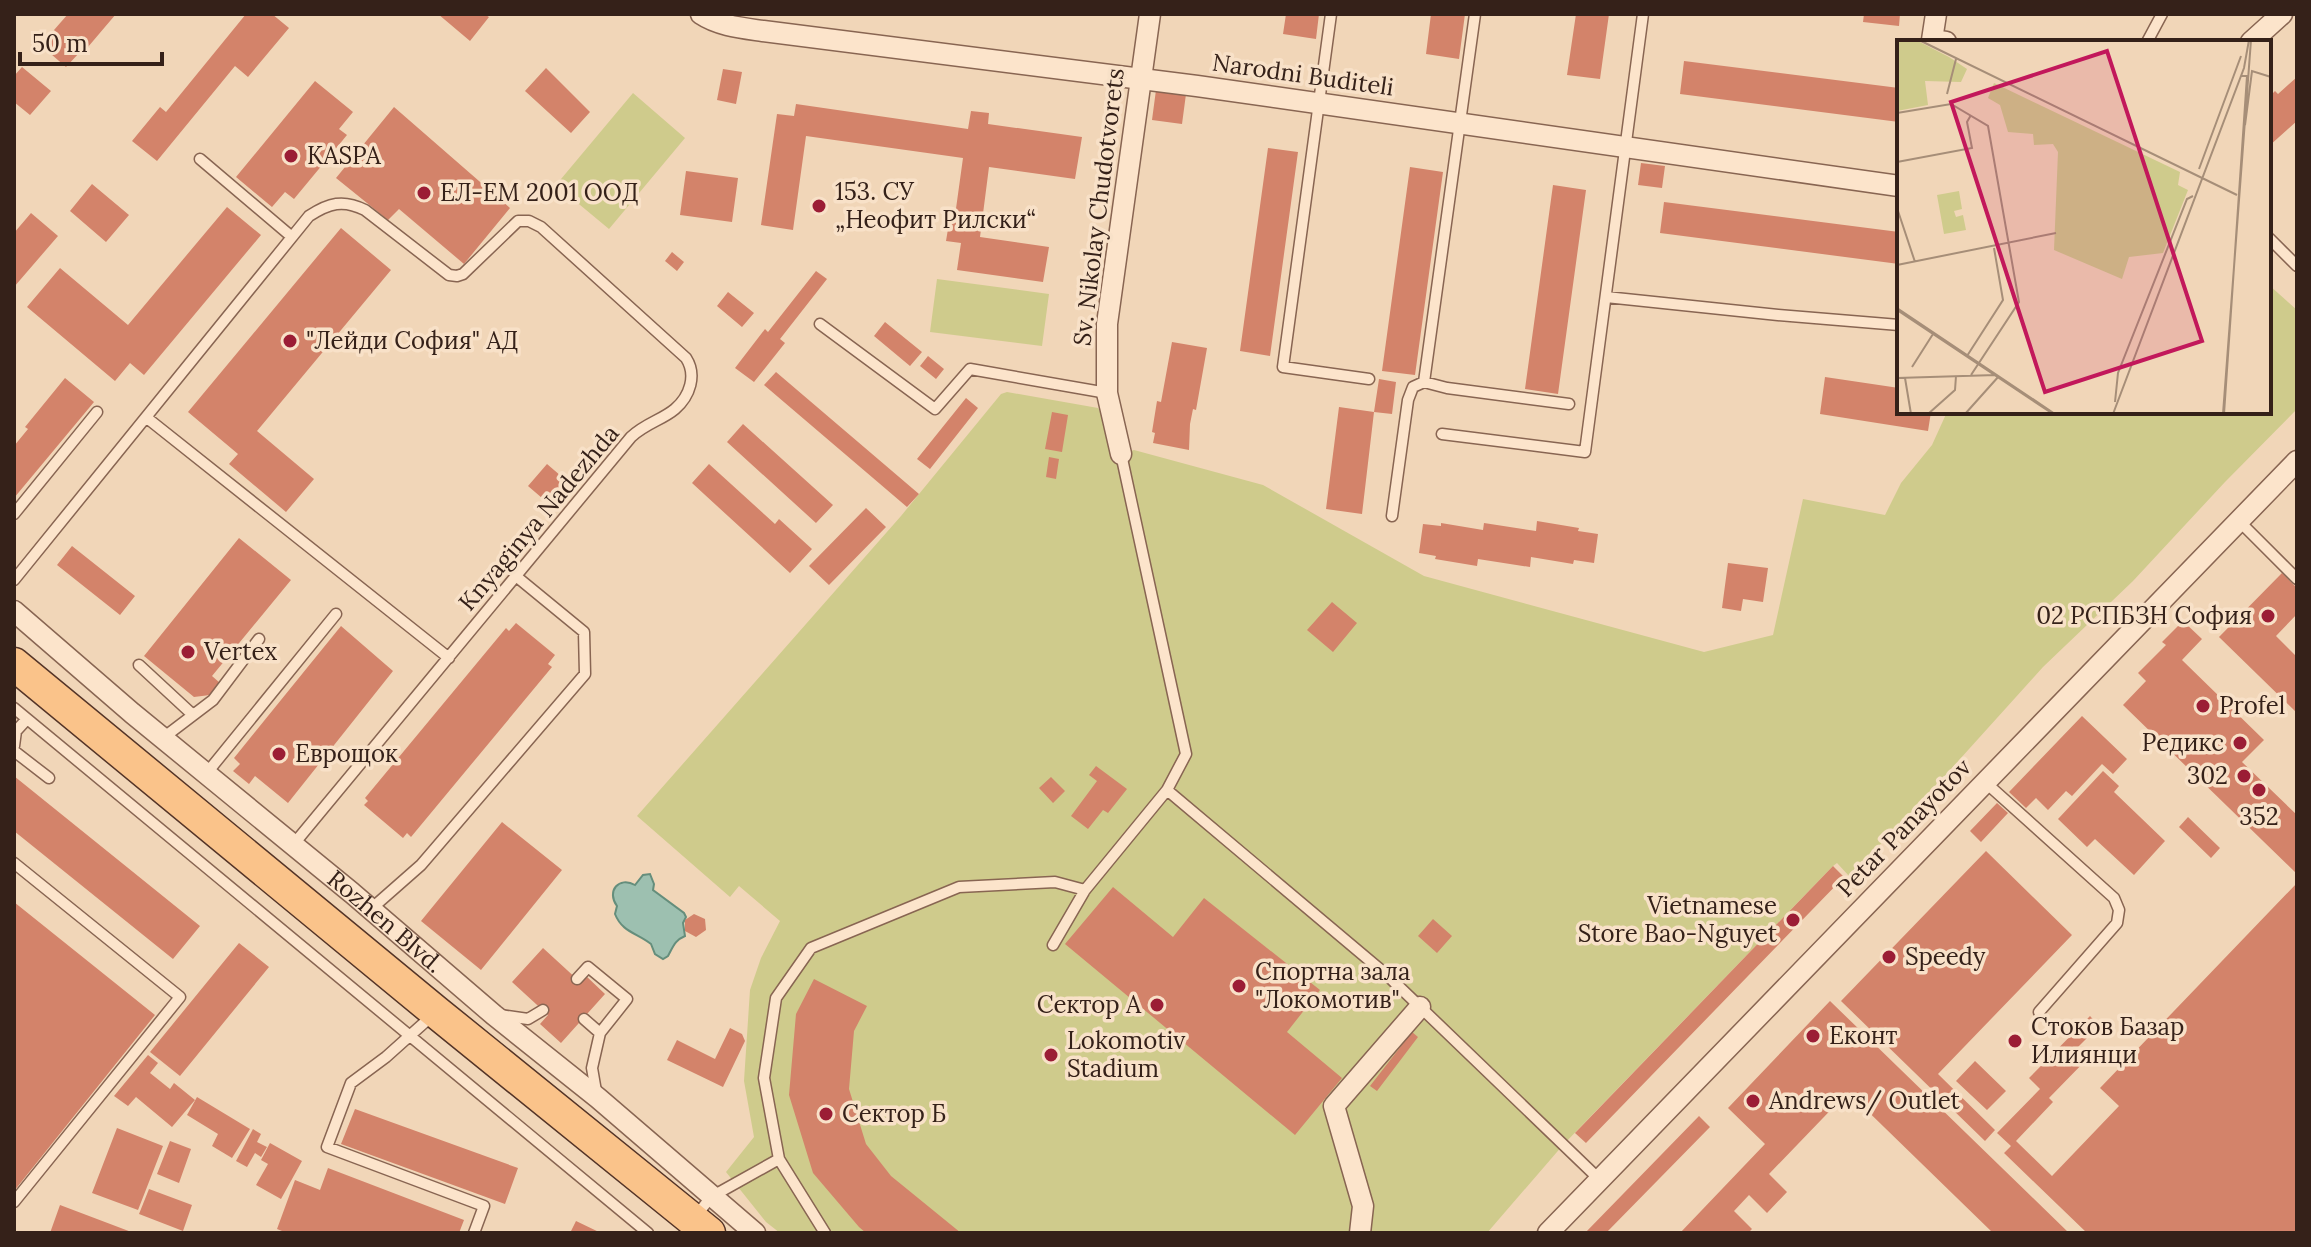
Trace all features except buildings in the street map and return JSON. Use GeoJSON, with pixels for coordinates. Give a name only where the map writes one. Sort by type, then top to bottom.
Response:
{"type":"FeatureCollection","features":[{"type":"Feature","properties":{"kind":"main road","name":"Rozhen Blvd."},"geometry":{"type":"LineString","coordinates":[[14,664],[436,1012],[704,1217]]}},
{"type":"Feature","properties":{"kind":"street","name":"Narodni Buditeli"},"geometry":{"type":"LineString","coordinates":[[701,14],[731,26],[763,31],[1319,103],[1897,186]]}},
{"type":"Feature","properties":{"kind":"street","name":"Sv. Nikolay Chudotvorets"},"geometry":{"type":"LineString","coordinates":[[1121,454],[1107,393],[1107,324],[1150,14]]}},
{"type":"Feature","properties":{"kind":"street"},"geometry":{"type":"LineString","coordinates":[[1932,40],[1936,14]]}},
{"type":"Feature","properties":{"kind":"street"},"geometry":{"type":"LineString","coordinates":[[2253,40],[2282,14]]}},
{"type":"Feature","properties":{"kind":"street","name":"Petar Panayotov"},"geometry":{"type":"LineString","coordinates":[[1548,1233],[2297,461]]}},
{"type":"Feature","properties":{"kind":"street","name":"Rozhen Blvd."},"geometry":{"type":"LineString","coordinates":[[14,611],[494,1015],[598,1098],[704,1217],[755,1233]]}},
{"type":"Feature","properties":{"kind":"street"},"geometry":{"type":"LineString","coordinates":[[1360,1233],[1363,1206],[1334,1106],[1420,1007]]}},
{"type":"Feature","properties":{"kind":"lane"},"geometry":{"type":"LineString","coordinates":[[1331,14],[1283,367],[1369,379]]}},
{"type":"Feature","properties":{"kind":"lane"},"geometry":{"type":"LineString","coordinates":[[1424,382],[1475,14]]}},
{"type":"Feature","properties":{"kind":"lane"},"geometry":{"type":"LineString","coordinates":[[1442,434],[1585,452],[1643,14]]}},
{"type":"Feature","properties":{"kind":"lane"},"geometry":{"type":"LineString","coordinates":[[2148,40],[2162,14]]}},
{"type":"Feature","properties":{"kind":"lane"},"geometry":{"type":"LineString","coordinates":[[200,159],[292,237]]}},
{"type":"Feature","properties":{"kind":"lane","name":"Knyaginya Nadezhda"},"geometry":{"type":"LineString","coordinates":[[14,580],[309,216],[338,203],[353,204],[365,210],[449,275],[457,276],[463,274],[518,221],[529,221],[541,227],[686,358],[692,366],[693,379],[688,392],[675,409],[643,425],[631,437],[293,845]]}},
{"type":"Feature","properties":{"kind":"lane"},"geometry":{"type":"LineString","coordinates":[[2271,240],[2297,266]]}},
{"type":"Feature","properties":{"kind":"lane"},"geometry":{"type":"LineString","coordinates":[[1606,297],[1897,325]]}},
{"type":"Feature","properties":{"kind":"lane"},"geometry":{"type":"LineString","coordinates":[[820,324],[935,409],[970,369],[1107,393]]}},
{"type":"Feature","properties":{"kind":"lane"},"geometry":{"type":"LineString","coordinates":[[1392,516],[1408,400],[1413,387],[1424,382],[1447,388],[1569,404]]}},
{"type":"Feature","properties":{"kind":"lane"},"geometry":{"type":"LineString","coordinates":[[14,514],[97,412]]}},
{"type":"Feature","properties":{"kind":"lane"},"geometry":{"type":"LineString","coordinates":[[147,418],[449,658]]}},
{"type":"Feature","properties":{"kind":"lane"},"geometry":{"type":"LineString","coordinates":[[1053,945],[1085,890],[1167,790],[1186,754],[1121,454]]}},
{"type":"Feature","properties":{"kind":"lane"},"geometry":{"type":"LineString","coordinates":[[2238,520],[2297,579]]}},
{"type":"Feature","properties":{"kind":"lane"},"geometry":{"type":"LineString","coordinates":[[371,909],[421,865],[585,674],[584,632],[517,577]]}},
{"type":"Feature","properties":{"kind":"lane"},"geometry":{"type":"LineString","coordinates":[[206,774],[336,614]]}},
{"type":"Feature","properties":{"kind":"lane"},"geometry":{"type":"LineString","coordinates":[[163,738],[213,700],[259,639]]}},
{"type":"Feature","properties":{"kind":"lane"},"geometry":{"type":"LineString","coordinates":[[139,665],[193,715]]}},
{"type":"Feature","properties":{"kind":"lane"},"geometry":{"type":"LineString","coordinates":[[14,708],[648,1233]]}},
{"type":"Feature","properties":{"kind":"lane"},"geometry":{"type":"LineString","coordinates":[[27,719],[16,731],[14,748],[49,778]]}},
{"type":"Feature","properties":{"kind":"lane"},"geometry":{"type":"LineString","coordinates":[[1985,782],[2114,898],[2119,910],[2117,923],[2039,1012]]}},
{"type":"Feature","properties":{"kind":"lane"},"geometry":{"type":"LineString","coordinates":[[1167,790],[1388,976],[1600,1180]]}},
{"type":"Feature","properties":{"kind":"lane"},"geometry":{"type":"LineString","coordinates":[[14,863],[180,997],[14,1202]]}},
{"type":"Feature","properties":{"kind":"lane"},"geometry":{"type":"LineString","coordinates":[[825,1233],[779,1159],[764,1078],[776,998],[811,948],[959,887],[1055,882],[1085,890]]}},
{"type":"Feature","properties":{"kind":"lane"},"geometry":{"type":"LineString","coordinates":[[577,979],[588,967],[627,999],[600,1033],[592,1068],[598,1098]]}},
{"type":"Feature","properties":{"kind":"lane"},"geometry":{"type":"LineString","coordinates":[[494,1015],[528,1019],[543,1010]]}},
{"type":"Feature","properties":{"kind":"lane"},"geometry":{"type":"LineString","coordinates":[[436,1012],[386,1057],[351,1083],[327,1147],[484,1206],[474,1233]]}},
{"type":"Feature","properties":{"kind":"lane"},"geometry":{"type":"LineString","coordinates":[[584,1019],[600,1033]]}},
{"type":"Feature","properties":{"kind":"lane"},"geometry":{"type":"LineString","coordinates":[[704,1217],[779,1159]]}},
{"type":"Feature","properties":{"kind":"shaded area"},"geometry":{"type":"Polygon","coordinates":[[[633,93],[685,138],[609,229],[556,185],[633,93]]]}},
{"type":"Feature","properties":{"kind":"shaded area"},"geometry":{"type":"Polygon","coordinates":[[[937,279],[1049,294],[1042,346],[930,332],[937,279]]]}},
{"type":"Feature","properties":{"kind":"shaded area"},"geometry":{"type":"Polygon","coordinates":[[[2271,287],[2297,310],[2297,409],[2133,581],[2043,667],[1914,810],[1849,876],[1837,863],[1833,866],[1563,1145],[1487,1233],[780,1233],[766,1222],[726,1172],[754,1137],[744,1081],[750,990],[761,958],[780,921],[739,886],[730,897],[637,816],[901,516],[1001,394],[1007,392],[1098,408],[1111,457],[1134,450],[1263,485],[1424,576],[1704,652],[1773,635],[1803,499],[1885,515],[1901,483],[1932,445],[1946,414],[2271,414],[2271,287]]]}},
{"type":"Feature","properties":{"kind":"shaded area"},"geometry":{"type":"Polygon","coordinates":[[[650,874],[653,890],[686,917],[683,923],[685,936],[663,959],[655,954],[651,944],[622,925],[615,914],[617,906],[613,895],[616,886],[624,882],[635,885],[643,875],[650,874]]]}},
{"type":"Feature","properties":{"kind":"place","name":"KASPA"},"geometry":{"type":"Point","coordinates":[291,156]}},
{"type":"Feature","properties":{"kind":"place","name":"ЕЛ-ЕМ 2001 ООД"},"geometry":{"type":"Point","coordinates":[424,193]}},
{"type":"Feature","properties":{"kind":"place","name":"153. СУ „Неофит Рилски“"},"geometry":{"type":"Point","coordinates":[819,206]}},
{"type":"Feature","properties":{"kind":"place","name":"\"Лейди София\" АД"},"geometry":{"type":"Point","coordinates":[290,341]}},
{"type":"Feature","properties":{"kind":"place","name":"02 РСПБЗН София"},"geometry":{"type":"Point","coordinates":[2268,616]}},
{"type":"Feature","properties":{"kind":"place","name":"Vertex"},"geometry":{"type":"Point","coordinates":[188,652]}},
{"type":"Feature","properties":{"kind":"place","name":"Profel"},"geometry":{"type":"Point","coordinates":[2203,706]}},
{"type":"Feature","properties":{"kind":"place","name":"Редикс"},"geometry":{"type":"Point","coordinates":[2240,743]}},
{"type":"Feature","properties":{"kind":"place","name":"Еврощок"},"geometry":{"type":"Point","coordinates":[279,754]}},
{"type":"Feature","properties":{"kind":"place","name":"302"},"geometry":{"type":"Point","coordinates":[2244,776]}},
{"type":"Feature","properties":{"kind":"place","name":"352"},"geometry":{"type":"Point","coordinates":[2259,790]}},
{"type":"Feature","properties":{"kind":"place","name":"Vietnamese Store Bao-Nguyet"},"geometry":{"type":"Point","coordinates":[1793,920]}},
{"type":"Feature","properties":{"kind":"place","name":"Speedy"},"geometry":{"type":"Point","coordinates":[1889,957]}},
{"type":"Feature","properties":{"kind":"place","name":"Спортна зала \"Локомотив\""},"geometry":{"type":"Point","coordinates":[1239,986]}},
{"type":"Feature","properties":{"kind":"place","name":"Сектор А"},"geometry":{"type":"Point","coordinates":[1157,1005]}},
{"type":"Feature","properties":{"kind":"place","name":"Еконт"},"geometry":{"type":"Point","coordinates":[1813,1036]}},
{"type":"Feature","properties":{"kind":"place","name":"Стоков Базар Илиянци"},"geometry":{"type":"Point","coordinates":[2015,1041]}},
{"type":"Feature","properties":{"kind":"place","name":"Lokomotiv Stadium"},"geometry":{"type":"Point","coordinates":[1051,1055]}},
{"type":"Feature","properties":{"kind":"place","name":"Andrews/ Outlet"},"geometry":{"type":"Point","coordinates":[1753,1101]}},
{"type":"Feature","properties":{"kind":"place","name":"Сектор Б"},"geometry":{"type":"Point","coordinates":[826,1114]}}]}
